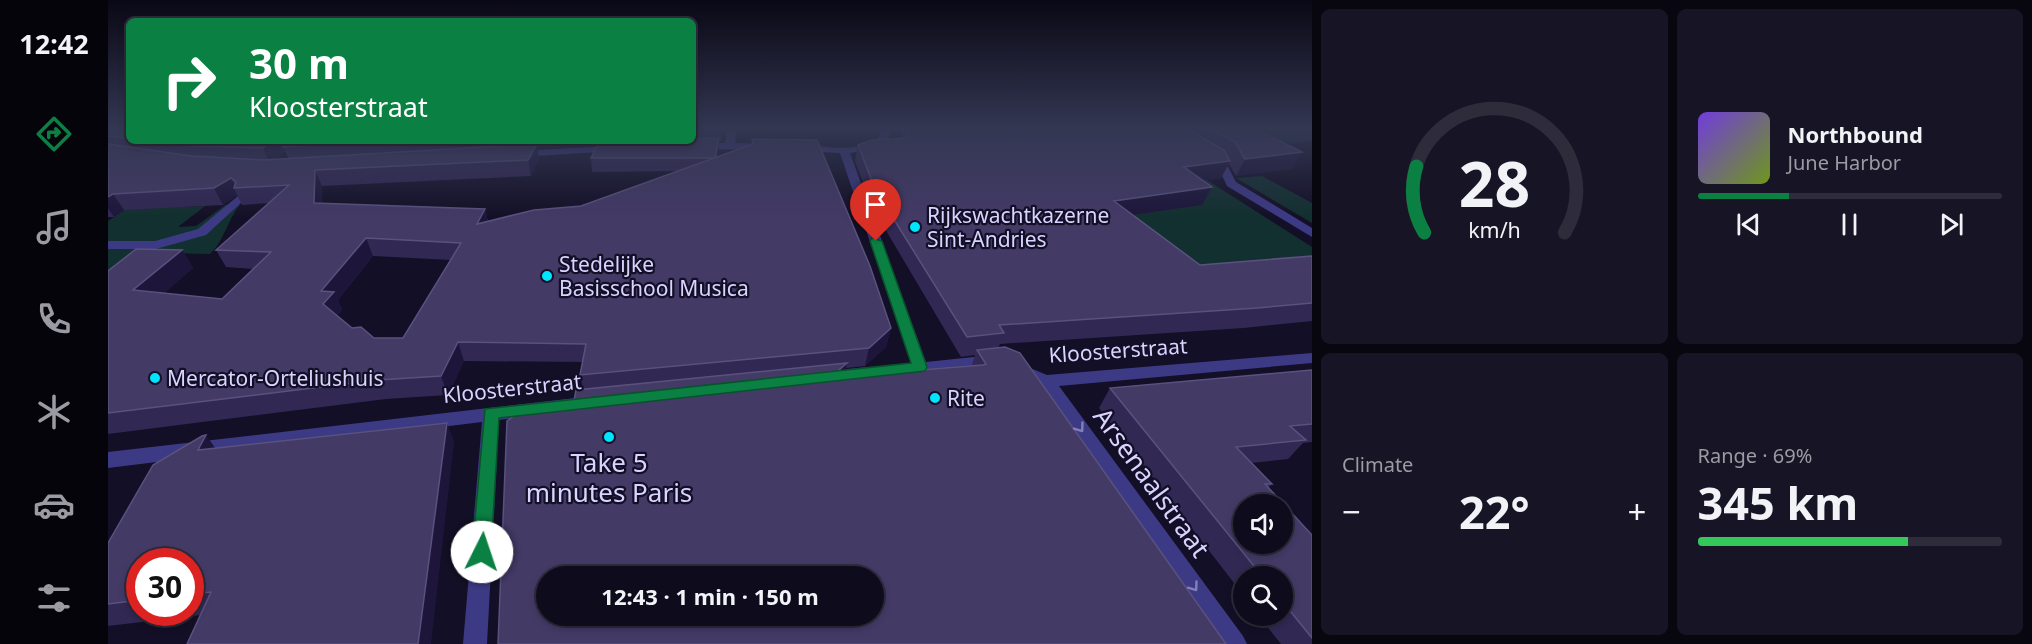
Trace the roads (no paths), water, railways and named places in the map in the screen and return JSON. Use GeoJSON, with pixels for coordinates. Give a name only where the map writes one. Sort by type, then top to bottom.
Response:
{"type":"FeatureCollection","features":[{"type":"Feature","properties":{"kind":"street"},"geometry":{"type":"LineString","coordinates":[[847,158],[920,367]]}},
{"type":"Feature","properties":{"kind":"street"},"geometry":{"type":"LineString","coordinates":[[1212,158],[1221,163],[1231,184],[1312,233]]}},
{"type":"Feature","properties":{"kind":"street"},"geometry":{"type":"LineString","coordinates":[[108,245],[156,245],[202,232],[238,200]]}},
{"type":"Feature","properties":{"kind":"street","name":"Kloosterstraat"},"geometry":{"type":"LineString","coordinates":[[813,379],[998,361],[1046,381],[1312,358]]}},
{"type":"Feature","properties":{"kind":"street","name":"Arsenaalstraat"},"geometry":{"type":"LineString","coordinates":[[1046,381],[1235,644]]}},
{"type":"Feature","properties":{"kind":"street","name":"Kloosterstraat"},"geometry":{"type":"LineString","coordinates":[[108,460],[610,400]]}},
{"type":"Feature","properties":{"kind":"street"},"geometry":{"type":"LineString","coordinates":[[475,644],[491,413]]}},
{"type":"Feature","properties":{"kind":"street"},"geometry":{"type":"LineString","coordinates":[[150,473],[162,453]]}},
{"type":"Feature","properties":{"kind":"place","name":"Rijkswachtkazerne Sint-Andries"},"geometry":{"type":"Point","coordinates":[915,227]}},
{"type":"Feature","properties":{"kind":"place","name":"Stedelijke Basisschool Musica"},"geometry":{"type":"Point","coordinates":[547,276]}},
{"type":"Feature","properties":{"kind":"place","name":"Mercator-Orteliushuis"},"geometry":{"type":"Point","coordinates":[155,378]}},
{"type":"Feature","properties":{"kind":"place","name":"Rite"},"geometry":{"type":"Point","coordinates":[935,398]}},
{"type":"Feature","properties":{"kind":"place","name":"Take 5 minutes Paris"},"geometry":{"type":"Point","coordinates":[609,437]}}]}
